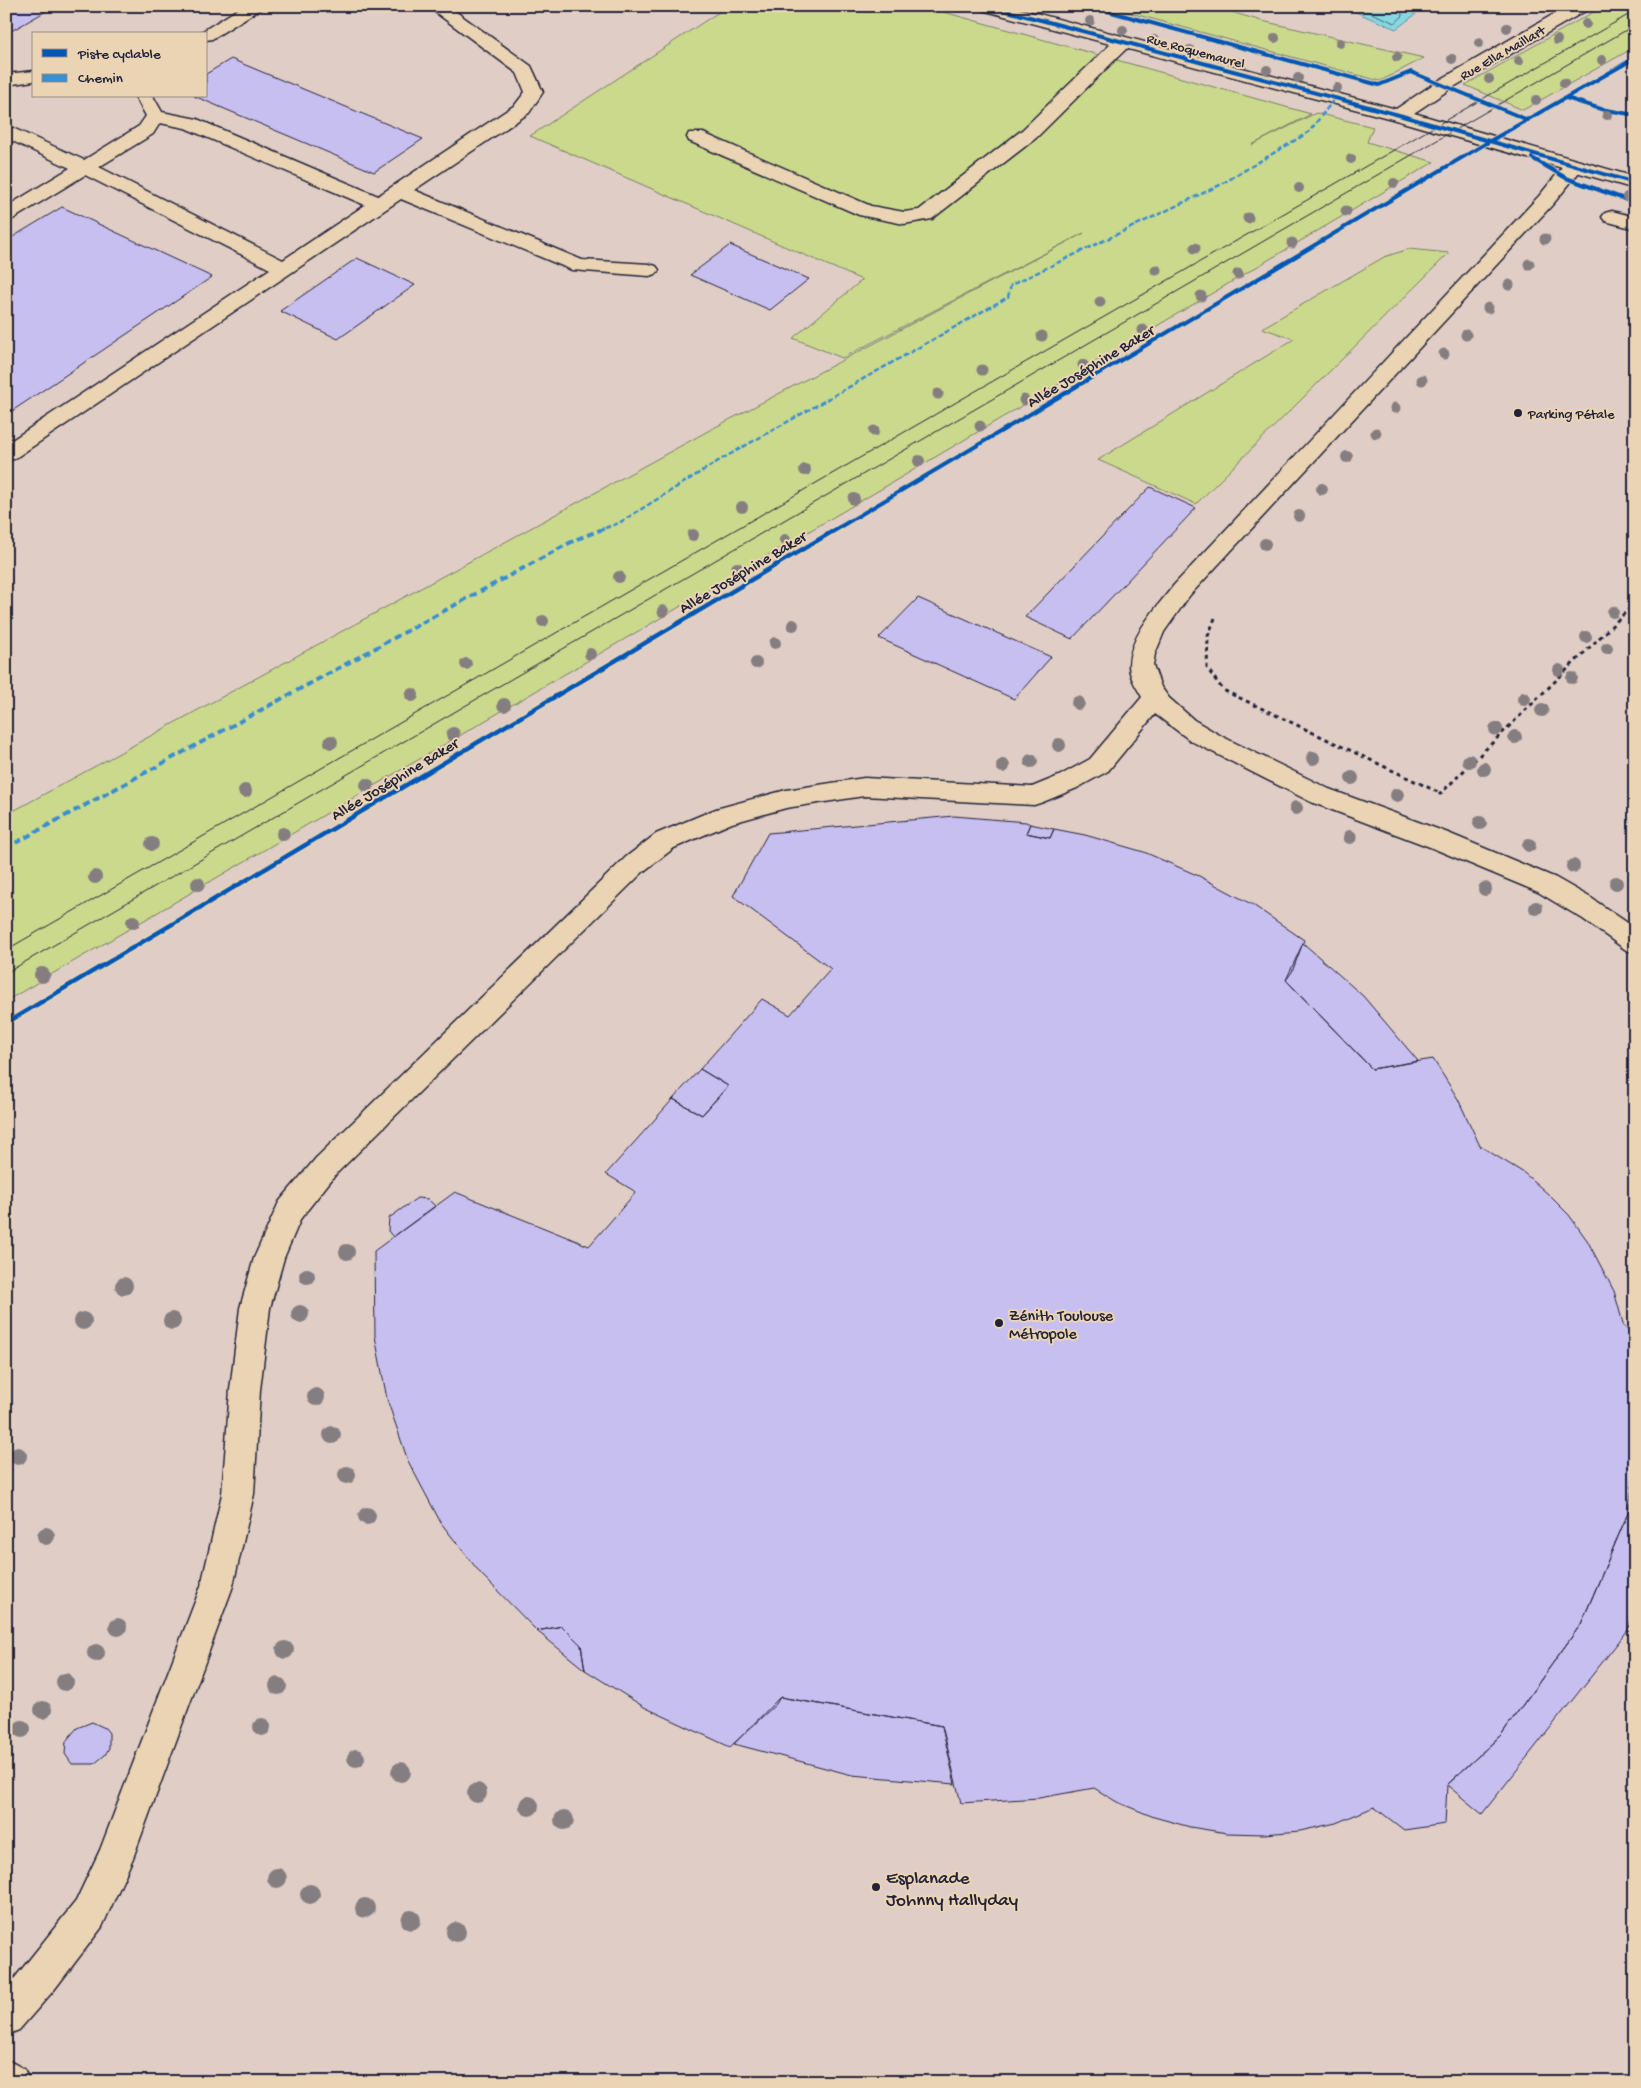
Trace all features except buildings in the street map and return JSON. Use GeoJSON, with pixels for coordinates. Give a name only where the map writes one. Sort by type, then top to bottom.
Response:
{"type":"FeatureCollection","features":[{"type":"Feature","properties":{"kind":"street"},"geometry":{"type":"LineString","coordinates":[[208,34],[256,6]]}},
{"type":"Feature","properties":{"kind":"street"},"geometry":{"type":"LineString","coordinates":[[6,454],[522,109],[534,92],[525,70],[436,6]]}},
{"type":"Feature","properties":{"kind":"street","name":"Rue Roquemaurel"},"geometry":{"type":"LineString","coordinates":[[988,6],[1400,115],[1635,183]]}},
{"type":"Feature","properties":{"kind":"street","name":"Rue Ella Maillart"},"geometry":{"type":"LineString","coordinates":[[1400,115],[1444,85],[1573,8]]}},
{"type":"Feature","properties":{"kind":"street"},"geometry":{"type":"LineString","coordinates":[[696,137],[866,211],[904,218],[925,215],[1029,134],[1122,43]]}},
{"type":"Feature","properties":{"kind":"street"},"geometry":{"type":"LineString","coordinates":[[6,80],[32,76]]}},
{"type":"Feature","properties":{"kind":"street"},"geometry":{"type":"LineString","coordinates":[[145,98],[155,116],[190,123],[380,204]]}},
{"type":"Feature","properties":{"kind":"street"},"geometry":{"type":"LineString","coordinates":[[6,215],[146,130],[155,116]]}},
{"type":"Feature","properties":{"kind":"street"},"geometry":{"type":"LineString","coordinates":[[6,131],[84,167],[284,268]]}},
{"type":"Feature","properties":{"kind":"street"},"geometry":{"type":"LineString","coordinates":[[1574,166],[1546,200],[1182,590],[1149,636],[1142,659],[1143,676],[1155,696],[1172,717],[1199,735],[1312,793],[1448,843],[1546,885],[1582,904],[1635,944]]}},
{"type":"Feature","properties":{"kind":"street"},"geometry":{"type":"LineString","coordinates":[[399,191],[579,266],[649,270]]}},
{"type":"Feature","properties":{"kind":"street"},"geometry":{"type":"LineString","coordinates":[[1612,217],[1635,223]]}},
{"type":"Feature","properties":{"kind":"street"},"geometry":{"type":"LineString","coordinates":[[6,2017],[41,1977],[89,1914],[115,1858],[217,1586],[238,1494],[245,1390],[255,1308],[269,1258],[289,1211],[326,1166],[635,864],[665,841],[734,813],[786,799],[864,787],[1034,796],[1068,782],[1099,765],[1155,696]]}},
{"type":"Feature","properties":{"kind":"street"},"geometry":{"type":"LineString","coordinates":[[6,2078],[11,2082]]}},
{"type":"Feature","properties":{"kind":"path"},"geometry":{"type":"LineString","coordinates":[[1404,828],[1635,603]]}},
{"type":"Feature","properties":{"kind":"path"},"geometry":{"type":"LineString","coordinates":[[1216,618],[1208,636],[1208,668],[1223,690],[1440,794]]}},
{"type":"Feature","properties":{"kind":"green space"},"geometry":{"type":"Polygon","coordinates":[[[728,6],[922,6],[1311,114],[1252,145],[1316,113],[1373,127],[1367,142],[1434,162],[888,485],[6,1001],[6,815],[708,431],[1084,233],[842,358],[793,338],[862,280],[530,136],[728,6]]]}},
{"type":"Feature","properties":{"kind":"green space"},"geometry":{"type":"Polygon","coordinates":[[[1105,6],[1210,6],[1262,21],[1424,58],[1380,81],[1105,6]]]}},
{"type":"Feature","properties":{"kind":"green space"},"geometry":{"type":"Polygon","coordinates":[[[1604,6],[1635,6],[1635,47],[1523,110],[1465,85],[1604,6]]]}},
{"type":"Feature","properties":{"kind":"green space"},"geometry":{"type":"Polygon","coordinates":[[[1409,249],[1449,253],[1196,504],[1098,460],[1294,339],[1262,328],[1384,257],[1409,249]]]}},
{"type":"Feature","properties":{"kind":"water"},"geometry":{"type":"Polygon","coordinates":[[[1341,6],[1398,6],[1416,14],[1396,29],[1341,6]]]}},
{"type":"Feature","properties":{"kind":"tram line"},"geometry":{"type":"LineString","coordinates":[[6,950],[1635,11]]}},
{"type":"Feature","properties":{"kind":"tram line"},"geometry":{"type":"LineString","coordinates":[[6,973],[1635,25]]}},
{"type":"Feature","properties":{"kind":"marked path"},"geometry":{"type":"LineString","coordinates":[[6,848],[577,539],[619,523],[720,460],[1008,297],[1011,285],[1220,185],[1309,132],[1335,98]]}},
{"type":"Feature","properties":{"kind":"cycle path"},"geometry":{"type":"LineString","coordinates":[[988,6],[1399,115],[1635,183]]}},
{"type":"Feature","properties":{"kind":"cycle path"},"geometry":{"type":"LineString","coordinates":[[1089,6],[1379,85],[1411,72],[1528,120]]}},
{"type":"Feature","properties":{"kind":"cycle path","name":"Allée Joséphine Baker"},"geometry":{"type":"LineString","coordinates":[[6,1023],[1490,141],[1635,58]]}},
{"type":"Feature","properties":{"kind":"cycle path"},"geometry":{"type":"LineString","coordinates":[[1566,98],[1601,109],[1635,115]]}},
{"type":"Feature","properties":{"kind":"cycle path"},"geometry":{"type":"LineString","coordinates":[[1532,158],[1566,178],[1635,203]]}},
{"type":"Feature","properties":{"kind":"place","name":"Parking Pétale"},"geometry":{"type":"Point","coordinates":[1518,413]}},
{"type":"Feature","properties":{"kind":"place","name":"Zénith Toulouse Métropole"},"geometry":{"type":"Point","coordinates":[999,1323]}},
{"type":"Feature","properties":{"kind":"place","name":"Esplanade Johnny Hallyday"},"geometry":{"type":"Point","coordinates":[876,1887]}}]}
